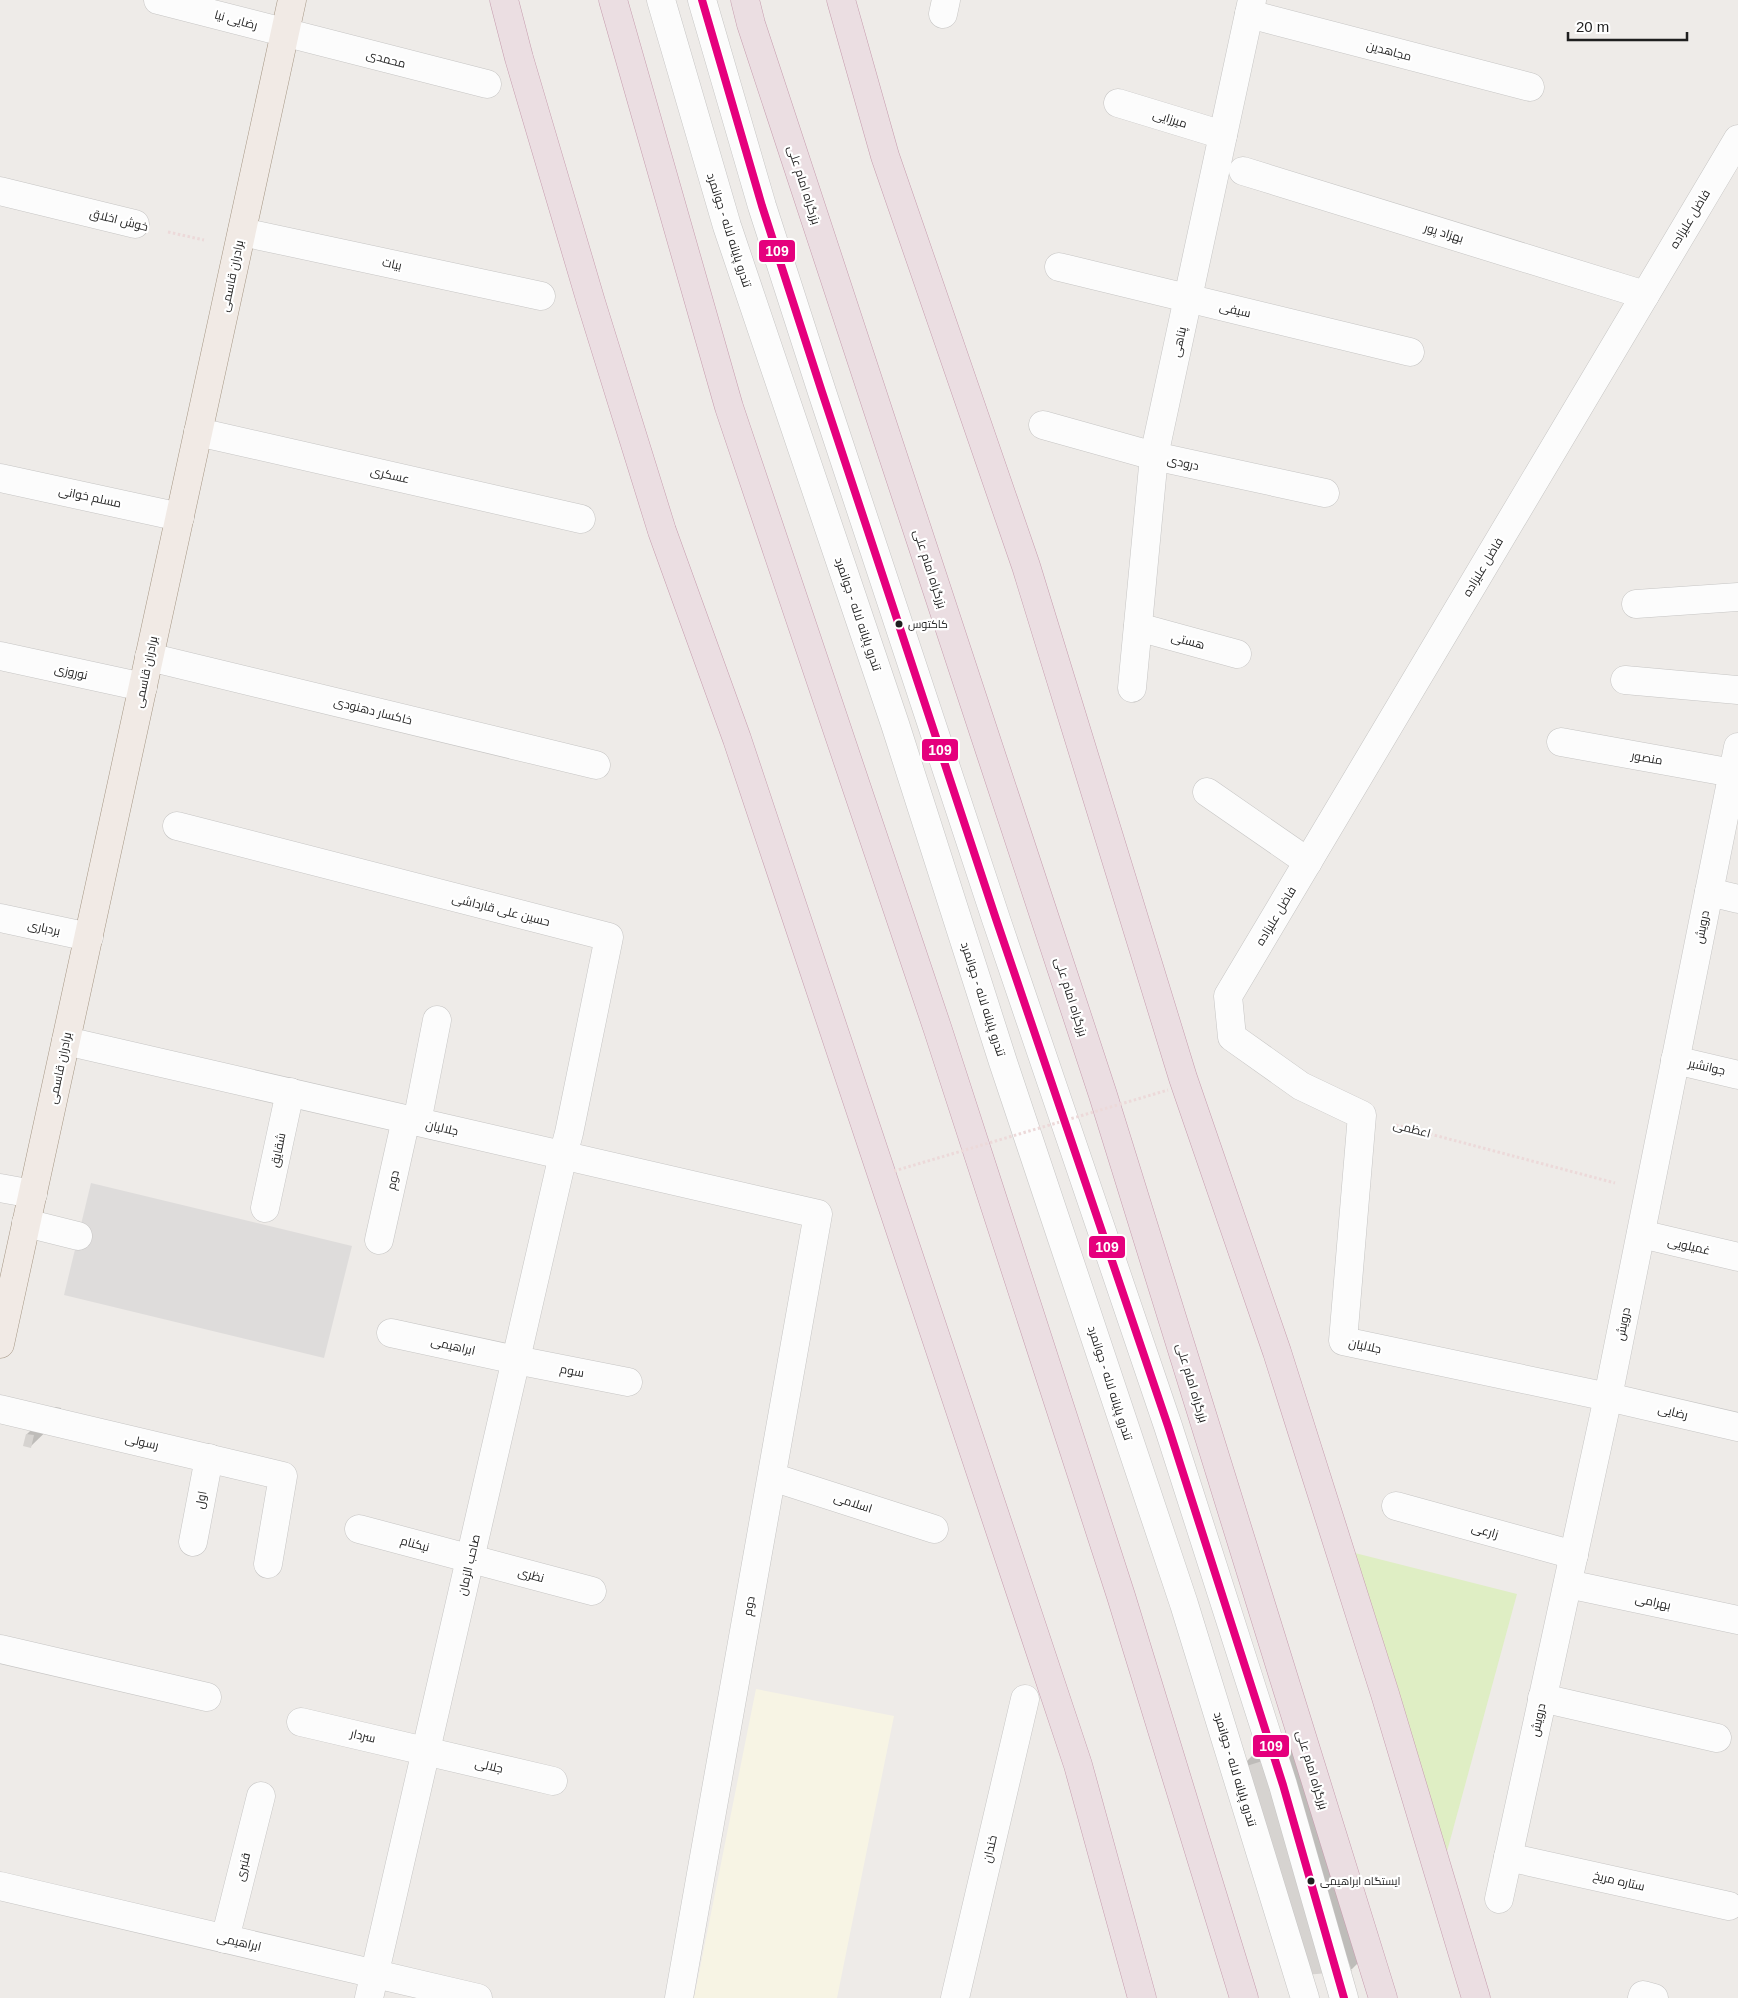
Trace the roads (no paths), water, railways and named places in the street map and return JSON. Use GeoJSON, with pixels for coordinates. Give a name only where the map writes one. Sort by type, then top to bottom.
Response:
{"type":"FeatureCollection","features":[{"type":"Feature","properties":{"kind":"highway"},"geometry":{"type":"LineString","coordinates":[[504,0],[519,58],[591,302],[662,531],[737,739],[1078,1765],[1138,1992]]}},
{"type":"Feature","properties":{"kind":"highway"},"geometry":{"type":"LineString","coordinates":[[612,0],[729,407],[938,1030],[1112,1567],[1244,1998]]}},
{"type":"Feature","properties":{"kind":"highway","name":"بزرگراه امام علی"},"geometry":{"type":"LineString","coordinates":[[745,0],[751,24],[1103,1095],[1383,1998]]}},
{"type":"Feature","properties":{"kind":"highway"},"geometry":{"type":"LineString","coordinates":[[841,0],[885,156],[1026,566],[1180,1068],[1277,1352],[1385,1694],[1476,1998]]}},
{"type":"Feature","properties":{"kind":"main road","name":"برادران قاسمی"},"geometry":{"type":"LineString","coordinates":[[0,1344],[292,0]]}},
{"type":"Feature","properties":{"kind":"street","name":"رضایی نیا"},"geometry":{"type":"LineString","coordinates":[[158,0],[285,33]]}},
{"type":"Feature","properties":{"kind":"street","name":"تندرو پایانه لاله - جوانمرد"},"geometry":{"type":"LineString","coordinates":[[661,0],[727,226],[895,724],[1003,1062],[1181,1595],[1305,1998]]}},
{"type":"Feature","properties":{"kind":"street"},"geometry":{"type":"LineString","coordinates":[[702,0],[762,206],[822,392],[996,920],[1168,1426],[1268,1738],[1344,1998]]}},
{"type":"Feature","properties":{"kind":"street","name":"مجاهدین"},"geometry":{"type":"LineString","coordinates":[[1250,7],[1530,87]]}},
{"type":"Feature","properties":{"kind":"street","name":"پناهی"},"geometry":{"type":"LineString","coordinates":[[1132,688],[1154,456],[1250,7]]}},
{"type":"Feature","properties":{"kind":"street","name":"محمدی"},"geometry":{"type":"LineString","coordinates":[[285,33],[487,84]]}},
{"type":"Feature","properties":{"kind":"street","name":"میرزایی"},"geometry":{"type":"LineString","coordinates":[[1118,103],[1223,135]]}},
{"type":"Feature","properties":{"kind":"street","name":"فاضل علیزاده"},"geometry":{"type":"LineString","coordinates":[[1362,1115],[1301,1086],[1232,1037],[1228,996],[1645,295],[1736,148]]}},
{"type":"Feature","properties":{"kind":"street","name":"بهزاد پور"},"geometry":{"type":"LineString","coordinates":[[1244,171],[1645,295]]}},
{"type":"Feature","properties":{"kind":"street","name":"خوش اخلاق"},"geometry":{"type":"LineString","coordinates":[[0,191],[135,224]]}},
{"type":"Feature","properties":{"kind":"street","name":"بیات"},"geometry":{"type":"LineString","coordinates":[[240,240],[541,296]]}},
{"type":"Feature","properties":{"kind":"street","name":"سیفی"},"geometry":{"type":"LineString","coordinates":[[1059,267],[1410,352]]}},
{"type":"Feature","properties":{"kind":"street","name":"درودی"},"geometry":{"type":"LineString","coordinates":[[1043,425],[1154,456],[1325,493]]}},
{"type":"Feature","properties":{"kind":"street","name":"عسکری"},"geometry":{"type":"LineString","coordinates":[[198,432],[581,518]]}},
{"type":"Feature","properties":{"kind":"street","name":"مسلم خوانی"},"geometry":{"type":"LineString","coordinates":[[0,478],[180,517]]}},
{"type":"Feature","properties":{"kind":"street"},"geometry":{"type":"LineString","coordinates":[[1636,604],[1738,597]]}},
{"type":"Feature","properties":{"kind":"street","name":"هستی"},"geometry":{"type":"LineString","coordinates":[[1138,627],[1238,654]]}},
{"type":"Feature","properties":{"kind":"street","name":"نوروزی"},"geometry":{"type":"LineString","coordinates":[[0,656],[143,687]]}},
{"type":"Feature","properties":{"kind":"street","name":"خاکسار دهنودی"},"geometry":{"type":"LineString","coordinates":[[149,657],[596,765]]}},
{"type":"Feature","properties":{"kind":"street"},"geometry":{"type":"LineString","coordinates":[[1625,680],[1738,690]]}},
{"type":"Feature","properties":{"kind":"street","name":"منصور"},"geometry":{"type":"LineString","coordinates":[[1561,742],[1733,773]]}},
{"type":"Feature","properties":{"kind":"street","name":"درویش"},"geometry":{"type":"LineString","coordinates":[[1499,1899],[1608,1397],[1709,892],[1733,803],[1733,773],[1738,747]]}},
{"type":"Feature","properties":{"kind":"street"},"geometry":{"type":"LineString","coordinates":[[1207,792],[1308,862]]}},
{"type":"Feature","properties":{"kind":"street","name":"حسین علی قارداشی"},"geometry":{"type":"LineString","coordinates":[[177,826],[609,937],[570,1133],[563,1155]]}},
{"type":"Feature","properties":{"kind":"street"},"geometry":{"type":"LineString","coordinates":[[1709,892],[1738,899]]}},
{"type":"Feature","properties":{"kind":"street","name":"بردباری"},"geometry":{"type":"LineString","coordinates":[[0,918],[89,937]]}},
{"type":"Feature","properties":{"kind":"street","name":"دوم"},"geometry":{"type":"LineString","coordinates":[[379,1240],[437,1020]]}},
{"type":"Feature","properties":{"kind":"street","name":"جلالیان"},"geometry":{"type":"LineString","coordinates":[[66,1041],[818,1214]]}},
{"type":"Feature","properties":{"kind":"street","name":"جوانشیر"},"geometry":{"type":"LineString","coordinates":[[1675,1060],[1738,1074]]}},
{"type":"Feature","properties":{"kind":"street","name":"شقایق"},"geometry":{"type":"LineString","coordinates":[[265,1208],[290,1092]]}},
{"type":"Feature","properties":{"kind":"street","name":"جلالیان"},"geometry":{"type":"LineString","coordinates":[[1362,1115],[1343,1341],[1608,1397]]}},
{"type":"Feature","properties":{"kind":"street","name":"صاحب الزمان"},"geometry":{"type":"LineString","coordinates":[[372,1986],[563,1155]]}},
{"type":"Feature","properties":{"kind":"street"},"geometry":{"type":"LineString","coordinates":[[0,1188],[32,1194]]}},
{"type":"Feature","properties":{"kind":"street","name":"دوم"},"geometry":{"type":"LineString","coordinates":[[680,1998],[818,1214]]}},
{"type":"Feature","properties":{"kind":"street"},"geometry":{"type":"LineString","coordinates":[[26,1223],[78,1236]]}},
{"type":"Feature","properties":{"kind":"street","name":"غمیلویی"},"geometry":{"type":"LineString","coordinates":[[1641,1234],[1738,1257]]}},
{"type":"Feature","properties":{"kind":"street","name":"ابراهیمی"},"geometry":{"type":"LineString","coordinates":[[391,1332],[516,1360]]}},
{"type":"Feature","properties":{"kind":"street","name":"سوم"},"geometry":{"type":"LineString","coordinates":[[516,1360],[628,1382]]}},
{"type":"Feature","properties":{"kind":"street","name":"رضایی"},"geometry":{"type":"LineString","coordinates":[[1608,1397],[1738,1427]]}},
{"type":"Feature","properties":{"kind":"street","name":"رسولی"},"geometry":{"type":"LineString","coordinates":[[0,1409],[283,1476],[268,1564]]}},
{"type":"Feature","properties":{"kind":"street","name":"اول"},"geometry":{"type":"LineString","coordinates":[[193,1542],[208,1458]]}},
{"type":"Feature","properties":{"kind":"street","name":"اسلامی"},"geometry":{"type":"LineString","coordinates":[[772,1477],[934,1529]]}},
{"type":"Feature","properties":{"kind":"street","name":"زارعی"},"geometry":{"type":"LineString","coordinates":[[1396,1506],[1574,1555]]}},
{"type":"Feature","properties":{"kind":"street","name":"نیکنام"},"geometry":{"type":"LineString","coordinates":[[359,1529],[470,1559]]}},
{"type":"Feature","properties":{"kind":"street","name":"نظری"},"geometry":{"type":"LineString","coordinates":[[470,1559],[592,1591]]}},
{"type":"Feature","properties":{"kind":"street","name":"بهرامی"},"geometry":{"type":"LineString","coordinates":[[1568,1584],[1738,1620]]}},
{"type":"Feature","properties":{"kind":"street"},"geometry":{"type":"LineString","coordinates":[[0,1649],[207,1697]]}},
{"type":"Feature","properties":{"kind":"street"},"geometry":{"type":"LineString","coordinates":[[1542,1698],[1717,1738]]}},
{"type":"Feature","properties":{"kind":"street","name":"خندان"},"geometry":{"type":"LineString","coordinates":[[955,1998],[1025,1699]]}},
{"type":"Feature","properties":{"kind":"street","name":"سردار"},"geometry":{"type":"LineString","coordinates":[[300,1722],[426,1751]]}},
{"type":"Feature","properties":{"kind":"street","name":"جلالی"},"geometry":{"type":"LineString","coordinates":[[426,1751],[553,1781]]}},
{"type":"Feature","properties":{"kind":"street","name":"قنبری"},"geometry":{"type":"LineString","coordinates":[[225,1939],[261,1796]]}},
{"type":"Feature","properties":{"kind":"street","name":"ستاره مریخ"},"geometry":{"type":"LineString","coordinates":[[1508,1857],[1729,1906]]}},
{"type":"Feature","properties":{"kind":"street","name":"ابراهیمی"},"geometry":{"type":"LineString","coordinates":[[0,1886],[225,1939],[372,1986],[478,1998]]}},
{"type":"Feature","properties":{"kind":"street"},"geometry":{"type":"LineString","coordinates":[[1642,1998],[1643,1995],[1654,1998]]}},
{"type":"Feature","properties":{"kind":"place","name":"کاکتوس"},"geometry":{"type":"Point","coordinates":[899,624]}},
{"type":"Feature","properties":{"kind":"place","name":"ایستگاه ابراهیمی"},"geometry":{"type":"Point","coordinates":[1311,1881]}}]}
